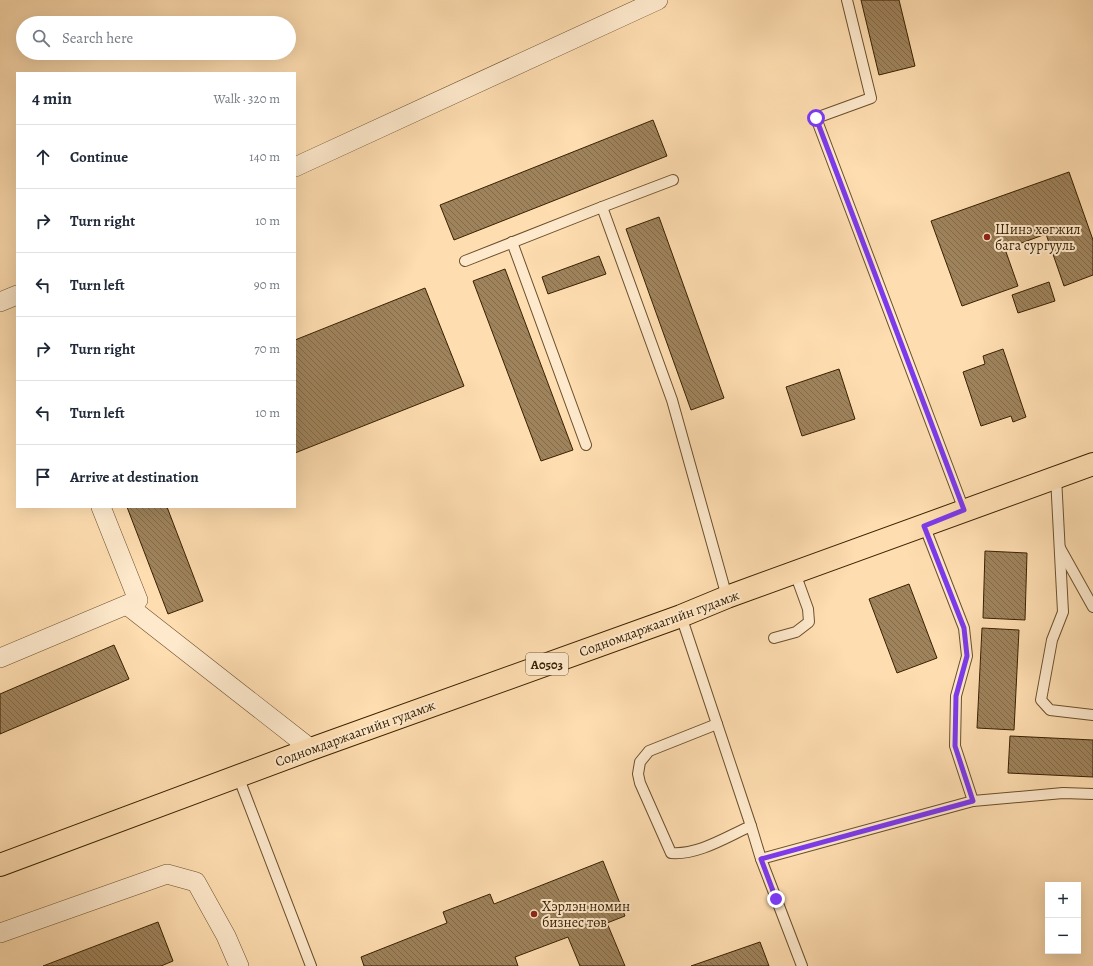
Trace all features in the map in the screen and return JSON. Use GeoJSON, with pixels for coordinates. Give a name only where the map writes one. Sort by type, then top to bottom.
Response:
{"type":"FeatureCollection","features":[{"type":"Feature","properties":{"kind":"main road","name":"Содномдаржаагийн гудамж"},"geometry":{"type":"LineString","coordinates":[[0,865],[311,749],[681,616],[727,597],[1093,464]]}},
{"type":"Feature","properties":{"kind":"street"},"geometry":{"type":"LineString","coordinates":[[296,167],[658,0]]}},
{"type":"Feature","properties":{"kind":"street"},"geometry":{"type":"LineString","coordinates":[[0,302],[16,295]]}},
{"type":"Feature","properties":{"kind":"street"},"geometry":{"type":"LineString","coordinates":[[0,658],[138,600],[101,508]]}},
{"type":"Feature","properties":{"kind":"street"},"geometry":{"type":"LineString","coordinates":[[128,605],[311,749]]}},
{"type":"Feature","properties":{"kind":"street"},"geometry":{"type":"LineString","coordinates":[[0,932],[167,874],[196,882],[226,936],[239,966]]}},
{"type":"Feature","properties":{"kind":"lane"},"geometry":{"type":"LineString","coordinates":[[847,0],[871,98],[816,118],[964,510]]}},
{"type":"Feature","properties":{"kind":"lane"},"geometry":{"type":"LineString","coordinates":[[465,261],[673,180]]}},
{"type":"Feature","properties":{"kind":"lane"},"geometry":{"type":"LineString","coordinates":[[602,207],[672,400],[727,597]]}},
{"type":"Feature","properties":{"kind":"lane"},"geometry":{"type":"LineString","coordinates":[[512,242],[586,444]]}},
{"type":"Feature","properties":{"kind":"lane"},"geometry":{"type":"LineString","coordinates":[[1056,477],[1063,612],[1052,640],[1041,700],[1050,710],[1093,715]]}},
{"type":"Feature","properties":{"kind":"lane"},"geometry":{"type":"LineString","coordinates":[[924,526],[964,628],[967,656],[956,696],[955,746],[973,801]]}},
{"type":"Feature","properties":{"kind":"lane"},"geometry":{"type":"LineString","coordinates":[[1059,546],[1093,606]]}},
{"type":"Feature","properties":{"kind":"lane"},"geometry":{"type":"LineString","coordinates":[[774,638],[796,632],[808,622],[808,609],[795,573]]}},
{"type":"Feature","properties":{"kind":"lane"},"geometry":{"type":"LineString","coordinates":[[681,616],[761,859],[802,966]]}},
{"type":"Feature","properties":{"kind":"lane"},"geometry":{"type":"LineString","coordinates":[[717,724],[650,750],[640,762],[638,774],[640,783],[671,853],[679,854],[699,850],[751,826]]}},
{"type":"Feature","properties":{"kind":"lane"},"geometry":{"type":"LineString","coordinates":[[238,776],[311,966]]}},
{"type":"Feature","properties":{"kind":"lane"},"geometry":{"type":"LineString","coordinates":[[761,859],[973,801],[1063,793],[1093,794]]}},
{"type":"Feature","properties":{"kind":"building"},"geometry":{"type":"Polygon","coordinates":[[[861,0],[899,0],[915,66],[879,75],[861,0]]]}},
{"type":"Feature","properties":{"kind":"building"},"geometry":{"type":"Polygon","coordinates":[[[653,120],[667,156],[454,240],[440,205],[653,120]]]}},
{"type":"Feature","properties":{"kind":"building","name":"Шинэ хөгжил бага сургууль"},"geometry":{"type":"Polygon","coordinates":[[[1069,172],[1093,240],[1093,275],[1064,286],[1046,234],[1005,249],[1018,286],[962,306],[931,221],[1069,172]]]}},
{"type":"Feature","properties":{"kind":"building"},"geometry":{"type":"Polygon","coordinates":[[[659,217],[724,398],[691,410],[626,229],[659,217]]]}},
{"type":"Feature","properties":{"kind":"building"},"geometry":{"type":"Polygon","coordinates":[[[599,256],[606,274],[548,294],[542,277],[599,256]]]}},
{"type":"Feature","properties":{"kind":"building"},"geometry":{"type":"Polygon","coordinates":[[[505,269],[573,450],[541,461],[473,281],[505,269]]]}},
{"type":"Feature","properties":{"kind":"building"},"geometry":{"type":"Polygon","coordinates":[[[1049,282],[1055,301],[1018,313],[1012,295],[1049,282]]]}},
{"type":"Feature","properties":{"kind":"building"},"geometry":{"type":"Polygon","coordinates":[[[425,288],[464,386],[296,453],[296,340],[425,288]]]}},
{"type":"Feature","properties":{"kind":"building"},"geometry":{"type":"Polygon","coordinates":[[[1003,349],[1026,417],[1013,422],[1011,416],[981,426],[963,372],[985,364],[983,356],[1003,349]]]}},
{"type":"Feature","properties":{"kind":"building"},"geometry":{"type":"Polygon","coordinates":[[[839,369],[855,419],[802,436],[786,387],[839,369]]]}},
{"type":"Feature","properties":{"kind":"building"},"geometry":{"type":"Polygon","coordinates":[[[127,508],[167,508],[203,601],[168,614],[127,508]]]}},
{"type":"Feature","properties":{"kind":"building"},"geometry":{"type":"Polygon","coordinates":[[[985,551],[1027,553],[1025,620],[983,618],[985,551]]]}},
{"type":"Feature","properties":{"kind":"building"},"geometry":{"type":"Polygon","coordinates":[[[909,584],[937,658],[897,673],[869,599],[909,584]]]}},
{"type":"Feature","properties":{"kind":"building"},"geometry":{"type":"Polygon","coordinates":[[[982,628],[1019,630],[1014,730],[977,728],[982,628]]]}},
{"type":"Feature","properties":{"kind":"building"},"geometry":{"type":"Polygon","coordinates":[[[114,645],[129,679],[0,734],[0,694],[114,645]]]}},
{"type":"Feature","properties":{"kind":"building"},"geometry":{"type":"Polygon","coordinates":[[[1010,736],[1093,740],[1093,777],[1008,773],[1010,736]]]}},
{"type":"Feature","properties":{"kind":"building","name":"Хэрлэн номин бизнес төв"},"geometry":{"type":"Polygon","coordinates":[[[603,861],[625,916],[607,923],[625,966],[580,966],[568,937],[515,957],[518,966],[364,966],[361,957],[447,923],[443,912],[490,894],[494,904],[603,861]]]}},
{"type":"Feature","properties":{"kind":"building"},"geometry":{"type":"Polygon","coordinates":[[[158,922],[173,961],[161,966],[43,966],[158,922]]]}},
{"type":"Feature","properties":{"kind":"building"},"geometry":{"type":"Polygon","coordinates":[[[760,942],[769,966],[691,966],[760,942]]]}},
{"type":"Feature","properties":{"kind":"place","name":"Шинэ хөгжил бага сургууль"},"geometry":{"type":"Point","coordinates":[987,237]}},
{"type":"Feature","properties":{"kind":"place","name":"Хэрлэн номин бизнес төв"},"geometry":{"type":"Point","coordinates":[534,914]}},
{"type":"Feature","properties":{"kind":"route"},"geometry":{"type":"LineString","coordinates":[[776,899],[761,859],[973,801],[955,746],[956,696],[967,656],[964,628],[924,526],[964,510],[816,118]]}}]}
